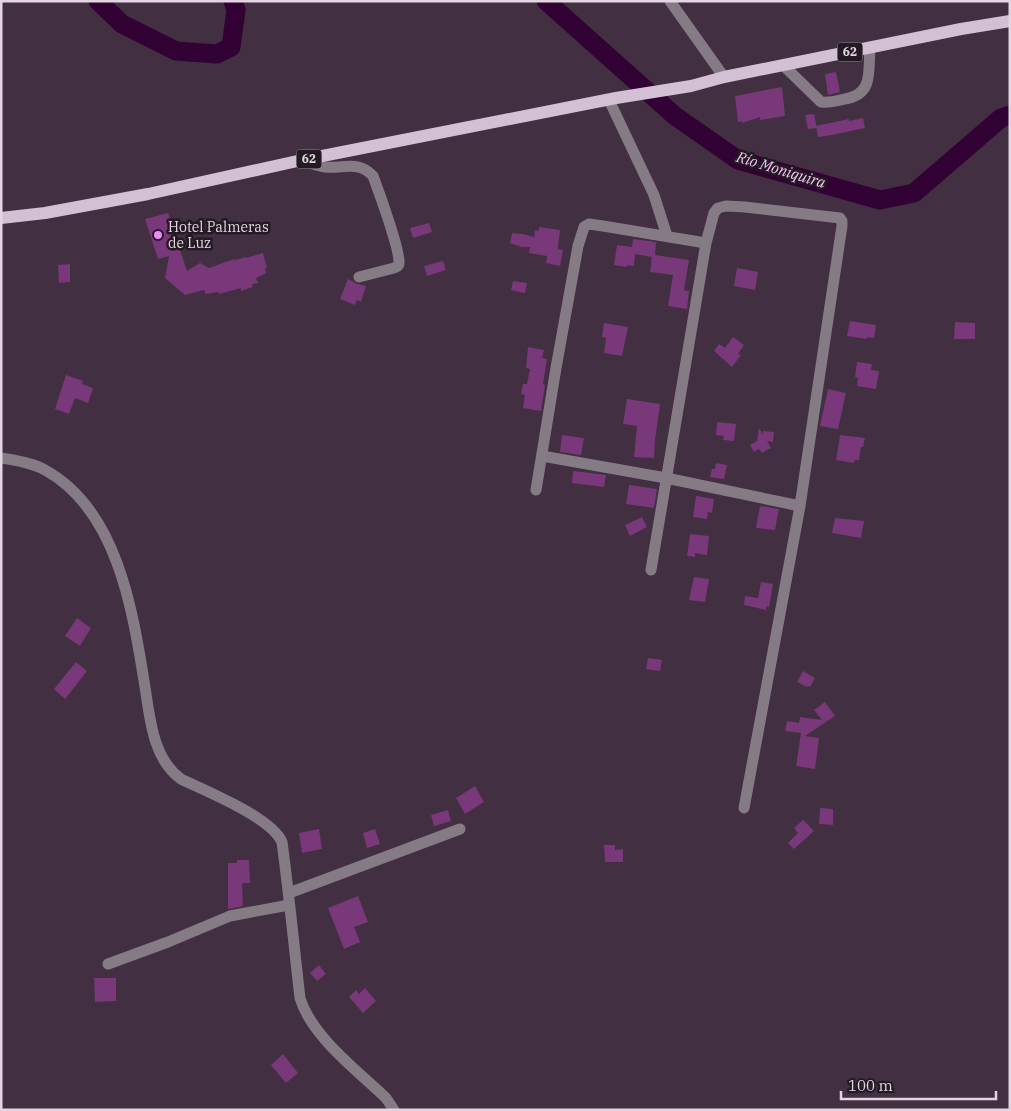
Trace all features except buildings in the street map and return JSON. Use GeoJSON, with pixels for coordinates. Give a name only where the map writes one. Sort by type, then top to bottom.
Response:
{"type":"FeatureCollection","features":[{"type":"Feature","properties":{"kind":"main road","name":"62"},"geometry":{"type":"LineString","coordinates":[[1,218],[45,213],[148,194],[302,160],[613,99],[691,86],[724,77],[1010,21]]}},
{"type":"Feature","properties":{"kind":"street"},"geometry":{"type":"LineString","coordinates":[[670,1],[724,77]]}},
{"type":"Feature","properties":{"kind":"street"},"geometry":{"type":"LineString","coordinates":[[783,65],[821,102],[826,103],[856,97],[866,87],[870,48]]}},
{"type":"Feature","properties":{"kind":"street"},"geometry":{"type":"LineString","coordinates":[[613,99],[654,195],[667,236]]}},
{"type":"Feature","properties":{"kind":"street"},"geometry":{"type":"LineString","coordinates":[[302,160],[328,168],[359,166],[373,176],[395,243],[399,262],[394,268],[359,277]]}},
{"type":"Feature","properties":{"kind":"street"},"geometry":{"type":"LineString","coordinates":[[651,570],[706,243],[714,214],[718,208],[726,206],[836,217],[842,221],[800,506],[744,808]]}},
{"type":"Feature","properties":{"kind":"street"},"geometry":{"type":"LineString","coordinates":[[536,490],[582,229],[586,225],[596,225],[706,243]]}},
{"type":"Feature","properties":{"kind":"street"},"geometry":{"type":"LineString","coordinates":[[542,456],[666,478],[800,506]]}},
{"type":"Feature","properties":{"kind":"street"},"geometry":{"type":"LineString","coordinates":[[1,458],[45,469],[72,489],[89,508],[104,530],[126,592],[158,751],[172,772],[181,779],[254,816],[273,829],[282,842],[300,998],[307,1017],[324,1038],[386,1098],[394,1110]]}},
{"type":"Feature","properties":{"kind":"street"},"geometry":{"type":"LineString","coordinates":[[289,893],[460,829]]}},
{"type":"Feature","properties":{"kind":"street"},"geometry":{"type":"LineString","coordinates":[[108,964],[230,916],[290,906]]}},
{"type":"Feature","properties":{"kind":"waterway","name":"Río Moniquira"},"geometry":{"type":"LineString","coordinates":[[98,1],[122,24],[176,51],[217,54],[231,47],[236,10],[233,1]]}},
{"type":"Feature","properties":{"kind":"waterway","name":"Río Moniquira"},"geometry":{"type":"LineString","coordinates":[[546,1],[675,116],[738,160],[880,200],[914,193],[1001,118],[1010,115]]}},
{"type":"Feature","properties":{"kind":"place","name":"Hotel Palmeras de Luz"},"geometry":{"type":"Point","coordinates":[158,235]}}]}
